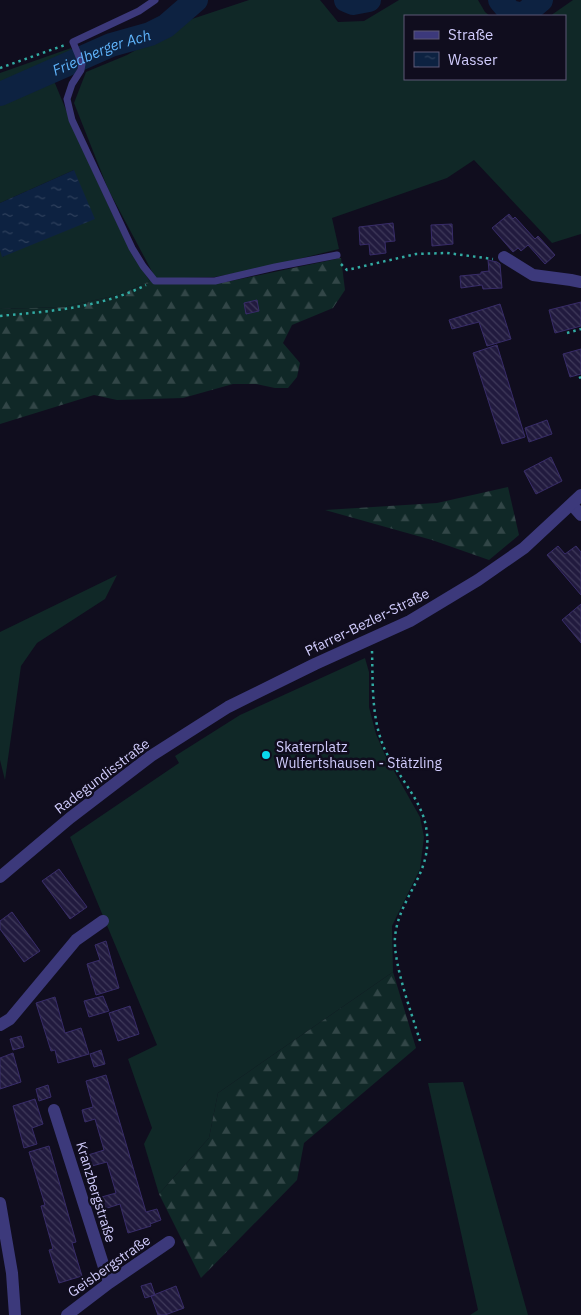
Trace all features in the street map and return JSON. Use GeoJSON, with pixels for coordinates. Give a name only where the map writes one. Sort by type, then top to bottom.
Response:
{"type":"FeatureCollection","features":[{"type":"Feature","properties":{"kind":"street"},"geometry":{"type":"LineString","coordinates":[[505,258],[533,275],[581,282]]}},
{"type":"Feature","properties":{"kind":"street","name":"Pfarrer-Bezler-Straße"},"geometry":{"type":"LineString","coordinates":[[228,706],[410,621],[478,580],[524,548],[581,495]]}},
{"type":"Feature","properties":{"kind":"street"},"geometry":{"type":"LineString","coordinates":[[572,505],[581,515]]}},
{"type":"Feature","properties":{"kind":"street","name":"Radegundisstraße"},"geometry":{"type":"LineString","coordinates":[[0,877],[70,818],[151,756],[228,706]]}},
{"type":"Feature","properties":{"kind":"street"},"geometry":{"type":"LineString","coordinates":[[0,1025],[10,1018],[76,940],[103,921]]}},
{"type":"Feature","properties":{"kind":"street","name":"Kranzbergstraße"},"geometry":{"type":"LineString","coordinates":[[54,1110],[109,1283]]}},
{"type":"Feature","properties":{"kind":"street"},"geometry":{"type":"LineString","coordinates":[[0,1203],[12,1273],[15,1315]]}},
{"type":"Feature","properties":{"kind":"street","name":"Geisbergstraße"},"geometry":{"type":"LineString","coordinates":[[67,1315],[109,1283],[169,1242]]}},
{"type":"Feature","properties":{"kind":"lane"},"geometry":{"type":"LineString","coordinates":[[155,0],[139,10],[73,42],[82,64],[67,99],[72,120],[132,248],[143,266],[155,281],[216,281],[335,255]]}},
{"type":"Feature","properties":{"kind":"path"},"geometry":{"type":"LineString","coordinates":[[0,68],[73,42]]}},
{"type":"Feature","properties":{"kind":"path"},"geometry":{"type":"LineString","coordinates":[[335,255],[347,270],[416,254],[447,252],[502,260],[505,258]]}},
{"type":"Feature","properties":{"kind":"path"},"geometry":{"type":"LineString","coordinates":[[0,316],[66,310],[100,303],[129,294],[155,281]]}},
{"type":"Feature","properties":{"kind":"path"},"geometry":{"type":"LineString","coordinates":[[567,333],[581,329]]}},
{"type":"Feature","properties":{"kind":"path"},"geometry":{"type":"LineString","coordinates":[[371,638],[374,711],[380,734],[386,752],[425,821],[427,841],[425,861],[418,881],[406,901],[395,938],[398,962],[420,1041]]}},
{"type":"Feature","properties":{"kind":"green space"},"geometry":{"type":"Polygon","coordinates":[[[249,0],[320,0],[338,22],[364,21],[399,0],[478,0],[489,15],[404,15],[404,80],[566,80],[566,15],[551,15],[573,0],[581,0],[581,234],[552,243],[474,160],[447,178],[332,218],[339,249],[262,268],[215,277],[156,279],[108,189],[74,103],[86,72],[127,55],[189,20],[249,0]]]}},
{"type":"Feature","properties":{"kind":"green space"},"geometry":{"type":"Polygon","coordinates":[[[71,48],[74,58],[0,87],[0,73],[71,48]]]}},
{"type":"Feature","properties":{"kind":"green space"},"geometry":{"type":"Polygon","coordinates":[[[52,76],[116,221],[150,281],[118,295],[63,307],[0,309],[0,250],[3,257],[74,170],[0,203],[0,100],[52,76]]]}},
{"type":"Feature","properties":{"kind":"green space"},"geometry":{"type":"Polygon","coordinates":[[[341,258],[345,290],[333,308],[292,325],[283,343],[300,363],[297,377],[288,388],[275,388],[256,384],[233,384],[183,398],[117,400],[94,395],[0,424],[0,309],[63,307],[118,295],[150,281],[194,284],[226,282],[341,258]]]}},
{"type":"Feature","properties":{"kind":"green space"},"geometry":{"type":"Polygon","coordinates":[[[508,487],[519,535],[489,560],[432,540],[325,510],[437,503],[508,487]]]}},
{"type":"Feature","properties":{"kind":"green space"},"geometry":{"type":"Polygon","coordinates":[[[117,575],[105,599],[37,643],[21,666],[5,780],[0,760],[0,632],[117,575]]]}},
{"type":"Feature","properties":{"kind":"green space"},"geometry":{"type":"Polygon","coordinates":[[[365,658],[369,672],[369,707],[376,734],[385,755],[420,817],[424,837],[420,869],[392,926],[393,972],[218,1093],[209,1138],[159,1194],[144,1144],[152,1128],[128,1059],[157,1045],[70,837],[179,763],[175,756],[240,715],[365,658]]]}},
{"type":"Feature","properties":{"kind":"green space"},"geometry":{"type":"Polygon","coordinates":[[[393,972],[416,1048],[304,1143],[297,1180],[201,1278],[159,1194],[209,1138],[218,1093],[393,972]]]}},
{"type":"Feature","properties":{"kind":"green space"},"geometry":{"type":"Polygon","coordinates":[[[463,1082],[528,1315],[470,1315],[478,1310],[428,1083],[463,1082]]]}},
{"type":"Feature","properties":{"kind":"water"},"geometry":{"type":"Polygon","coordinates":[[[74,170],[95,219],[2,257],[0,250],[0,203],[74,170]]]}},
{"type":"Feature","properties":{"kind":"building"},"geometry":{"type":"Polygon","coordinates":[[[509,214],[513,219],[515,217],[535,239],[538,236],[555,255],[545,264],[528,245],[521,251],[518,248],[513,252],[492,228],[509,214]]]}},
{"type":"Feature","properties":{"kind":"building"},"geometry":{"type":"Polygon","coordinates":[[[393,223],[395,241],[385,242],[386,253],[370,255],[369,244],[360,245],[359,227],[393,223]]]}},
{"type":"Feature","properties":{"kind":"building"},"geometry":{"type":"Polygon","coordinates":[[[452,224],[453,244],[432,246],[431,225],[452,224]]]}},
{"type":"Feature","properties":{"kind":"building"},"geometry":{"type":"Polygon","coordinates":[[[488,260],[500,264],[502,288],[483,289],[482,285],[461,288],[460,276],[481,274],[481,272],[489,271],[488,260]]]}},
{"type":"Feature","properties":{"kind":"building"},"geometry":{"type":"Polygon","coordinates":[[[257,300],[259,311],[246,314],[244,303],[257,300]]]}},
{"type":"Feature","properties":{"kind":"building"},"geometry":{"type":"Polygon","coordinates":[[[581,302],[581,326],[555,333],[549,310],[581,302]]]}},
{"type":"Feature","properties":{"kind":"building"},"geometry":{"type":"Polygon","coordinates":[[[500,304],[511,339],[487,346],[479,322],[452,329],[449,320],[500,304]]]}},
{"type":"Feature","properties":{"kind":"building"},"geometry":{"type":"Polygon","coordinates":[[[497,345],[525,437],[502,444],[473,353],[497,345]]]}},
{"type":"Feature","properties":{"kind":"building"},"geometry":{"type":"Polygon","coordinates":[[[581,349],[581,374],[570,377],[563,354],[581,349]]]}},
{"type":"Feature","properties":{"kind":"building"},"geometry":{"type":"Polygon","coordinates":[[[547,420],[552,434],[529,442],[525,428],[547,420]]]}},
{"type":"Feature","properties":{"kind":"building"},"geometry":{"type":"Polygon","coordinates":[[[551,457],[562,481],[536,494],[524,471],[551,457]]]}},
{"type":"Feature","properties":{"kind":"building"},"geometry":{"type":"Polygon","coordinates":[[[558,546],[565,554],[576,546],[581,552],[581,595],[547,555],[558,546]]]}},
{"type":"Feature","properties":{"kind":"building"},"geometry":{"type":"Polygon","coordinates":[[[581,604],[581,643],[562,620],[581,604]]]}},
{"type":"Feature","properties":{"kind":"building"},"geometry":{"type":"Polygon","coordinates":[[[59,869],[87,907],[70,919],[42,881],[59,869]]]}},
{"type":"Feature","properties":{"kind":"building"},"geometry":{"type":"Polygon","coordinates":[[[12,912],[40,951],[24,962],[0,929],[0,921],[12,912]]]}},
{"type":"Feature","properties":{"kind":"building"},"geometry":{"type":"Polygon","coordinates":[[[106,941],[119,988],[96,995],[87,964],[100,960],[95,945],[106,941]]]}},
{"type":"Feature","properties":{"kind":"building"},"geometry":{"type":"Polygon","coordinates":[[[103,996],[109,1011],[89,1017],[84,1001],[103,996]]]}},
{"type":"Feature","properties":{"kind":"building"},"geometry":{"type":"Polygon","coordinates":[[[55,997],[65,1033],[81,1028],[89,1054],[58,1063],[55,1050],[51,1051],[36,1003],[55,997]]]}},
{"type":"Feature","properties":{"kind":"building"},"geometry":{"type":"Polygon","coordinates":[[[130,1006],[139,1034],[118,1041],[109,1013],[130,1006]]]}},
{"type":"Feature","properties":{"kind":"building"},"geometry":{"type":"Polygon","coordinates":[[[21,1036],[24,1047],[13,1050],[10,1039],[21,1036]]]}},
{"type":"Feature","properties":{"kind":"building"},"geometry":{"type":"Polygon","coordinates":[[[101,1050],[105,1064],[94,1067],[90,1054],[101,1050]]]}},
{"type":"Feature","properties":{"kind":"building"},"geometry":{"type":"Polygon","coordinates":[[[13,1053],[21,1082],[0,1089],[0,1058],[13,1053]]]}},
{"type":"Feature","properties":{"kind":"building"},"geometry":{"type":"Polygon","coordinates":[[[106,1075],[146,1212],[157,1209],[161,1220],[150,1224],[151,1226],[128,1233],[120,1204],[101,1210],[98,1198],[116,1193],[107,1162],[88,1167],[85,1156],[104,1150],[95,1119],[85,1122],[82,1110],[93,1107],[86,1081],[106,1075]]]}},
{"type":"Feature","properties":{"kind":"building"},"geometry":{"type":"Polygon","coordinates":[[[48,1085],[51,1097],[39,1101],[36,1089],[48,1085]]]}},
{"type":"Feature","properties":{"kind":"building"},"geometry":{"type":"Polygon","coordinates":[[[35,1099],[43,1124],[32,1128],[37,1144],[24,1148],[13,1106],[35,1099]]]}},
{"type":"Feature","properties":{"kind":"building"},"geometry":{"type":"Polygon","coordinates":[[[49,1146],[76,1242],[72,1243],[82,1276],[59,1283],[49,1250],[53,1249],[41,1206],[45,1205],[29,1152],[49,1146]]]}},
{"type":"Feature","properties":{"kind":"building"},"geometry":{"type":"Polygon","coordinates":[[[151,1283],[155,1295],[145,1298],[141,1286],[151,1283]]]}},
{"type":"Feature","properties":{"kind":"building"},"geometry":{"type":"Polygon","coordinates":[[[176,1286],[184,1308],[165,1315],[158,1315],[151,1296],[176,1286]]]}},
{"type":"Feature","properties":{"kind":"waterway","name":"Friedberger Ach"},"geometry":{"type":"LineString","coordinates":[[0,94],[111,45],[150,34],[166,26],[196,0]]}},
{"type":"Feature","properties":{"kind":"waterway","name":"Friedberger Ach"},"geometry":{"type":"LineString","coordinates":[[346,0],[353,3],[369,0]]}},
{"type":"Feature","properties":{"kind":"waterway","name":"Friedberger Ach"},"geometry":{"type":"LineString","coordinates":[[500,0],[510,12],[523,15],[541,0]]}},
{"type":"Feature","properties":{"kind":"place","name":"Skaterplatz Wulfertshausen - Stätzling"},"geometry":{"type":"Point","coordinates":[266,755]}}]}
